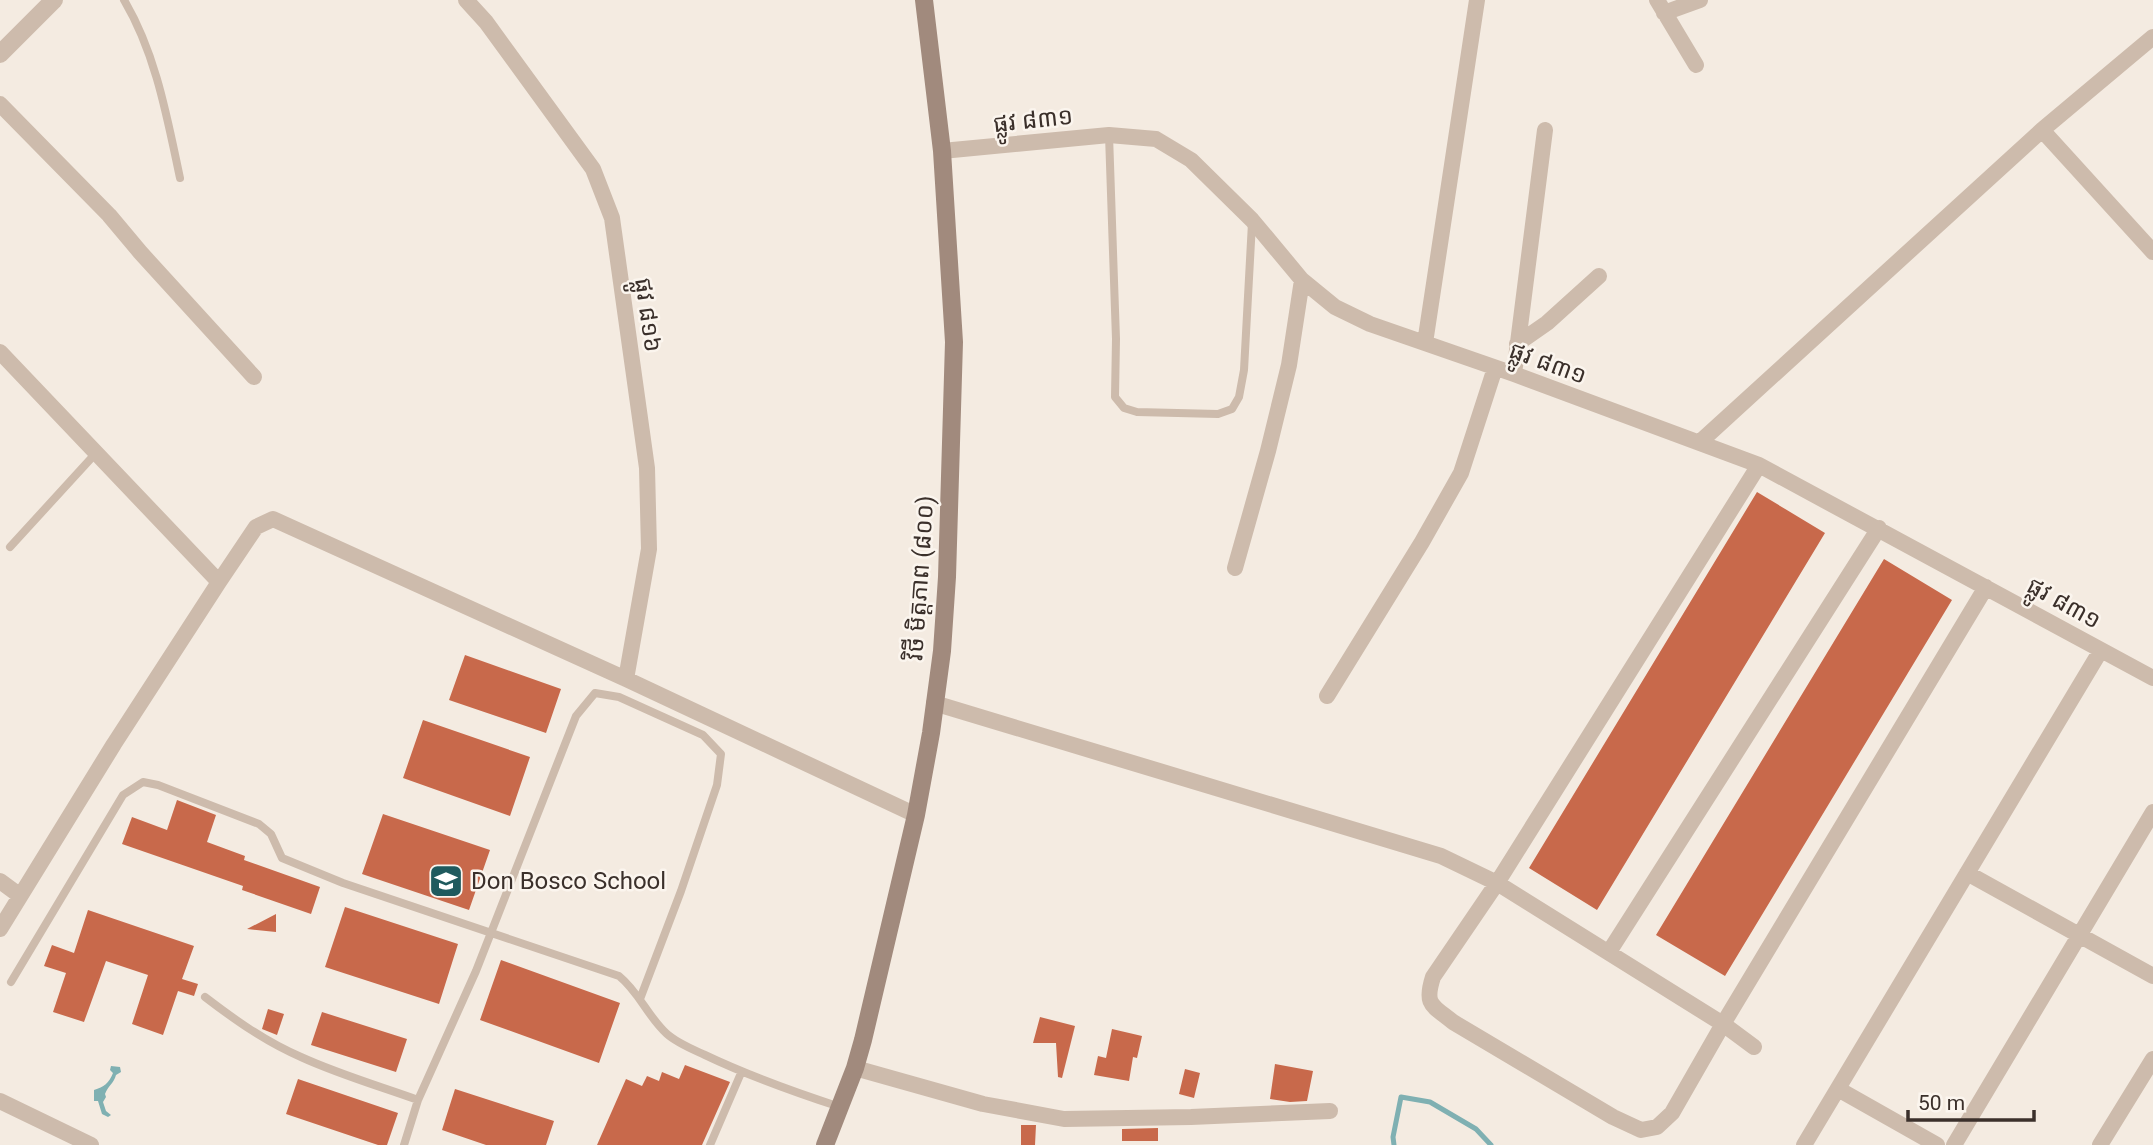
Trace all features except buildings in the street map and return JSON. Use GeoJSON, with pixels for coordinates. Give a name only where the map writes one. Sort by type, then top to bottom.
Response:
{"type":"FeatureCollection","features":[{"type":"Feature","properties":{"kind":"main road","name":"វិថី មិត្តភាព (៨០០)"},"geometry":{"type":"LineString","coordinates":[[825,1145],[855,1068],[916,816],[942,651],[954,342],[942,151],[924,0]]}},
{"type":"Feature","properties":{"kind":"street"},"geometry":{"type":"LineString","coordinates":[[0,54],[54,0]]}},
{"type":"Feature","properties":{"kind":"street","name":"ផ្លូវ ៨១៦"},"geometry":{"type":"LineString","coordinates":[[466,0],[502,43],[593,169],[612,218],[647,468],[649,549],[626,679]]}},
{"type":"Feature","properties":{"kind":"street"},"geometry":{"type":"LineString","coordinates":[[1426,343],[1476,0]]}},
{"type":"Feature","properties":{"kind":"street"},"geometry":{"type":"LineString","coordinates":[[1696,65],[1660,7],[1700,0]]}},
{"type":"Feature","properties":{"kind":"street"},"geometry":{"type":"LineString","coordinates":[[1700,442],[2042,130],[2153,37]]}},
{"type":"Feature","properties":{"kind":"street"},"geometry":{"type":"LineString","coordinates":[[0,104],[109,215],[166,282],[254,377]]}},
{"type":"Feature","properties":{"kind":"street"},"geometry":{"type":"LineString","coordinates":[[1514,374],[1545,130]]}},
{"type":"Feature","properties":{"kind":"street"},"geometry":{"type":"LineString","coordinates":[[2042,130],[2153,251]]}},
{"type":"Feature","properties":{"kind":"street","name":"ផ្លូវ ៨៣១"},"geometry":{"type":"LineString","coordinates":[[942,151],[1109,135],[1156,139],[1191,160],[1252,220],[1302,280],[1335,307],[1370,324],[1759,465],[2153,678]]}},
{"type":"Feature","properties":{"kind":"street"},"geometry":{"type":"LineString","coordinates":[[1517,344],[1547,323],[1599,276]]}},
{"type":"Feature","properties":{"kind":"street"},"geometry":{"type":"LineString","coordinates":[[1235,568],[1289,365],[1302,280]]}},
{"type":"Feature","properties":{"kind":"street"},"geometry":{"type":"LineString","coordinates":[[0,352],[219,582]]}},
{"type":"Feature","properties":{"kind":"street"},"geometry":{"type":"LineString","coordinates":[[1327,696],[1422,542],[1461,473],[1495,368]]}},
{"type":"Feature","properties":{"kind":"street"},"geometry":{"type":"LineString","coordinates":[[1759,465],[1497,883],[1433,977],[1427,994],[1432,1005],[1453,1022],[1613,1117],[1641,1130],[1657,1127],[1672,1113],[1986,587]]}},
{"type":"Feature","properties":{"kind":"street"},"geometry":{"type":"LineString","coordinates":[[0,929],[106,756],[219,582],[256,527],[274,519],[626,679],[916,816]]}},
{"type":"Feature","properties":{"kind":"street"},"geometry":{"type":"LineString","coordinates":[[1609,952],[1879,528]]}},
{"type":"Feature","properties":{"kind":"street"},"geometry":{"type":"LineString","coordinates":[[1804,1145],[2101,650]]}},
{"type":"Feature","properties":{"kind":"street"},"geometry":{"type":"LineString","coordinates":[[934,703],[1441,856],[1497,883],[1723,1024],[1754,1047]]}},
{"type":"Feature","properties":{"kind":"street"},"geometry":{"type":"LineString","coordinates":[[1954,1145],[2153,812]]}},
{"type":"Feature","properties":{"kind":"street"},"geometry":{"type":"LineString","coordinates":[[1967,873],[2153,976]]}},
{"type":"Feature","properties":{"kind":"street"},"geometry":{"type":"LineString","coordinates":[[0,881],[19,895]]}},
{"type":"Feature","properties":{"kind":"street"},"geometry":{"type":"LineString","coordinates":[[2100,1145],[2153,1059]]}},
{"type":"Feature","properties":{"kind":"street"},"geometry":{"type":"LineString","coordinates":[[855,1068],[983,1104],[1065,1119],[1330,1111]]}},
{"type":"Feature","properties":{"kind":"street"},"geometry":{"type":"LineString","coordinates":[[1838,1089],[1937,1145]]}},
{"type":"Feature","properties":{"kind":"street"},"geometry":{"type":"LineString","coordinates":[[0,1101],[91,1145]]}},
{"type":"Feature","properties":{"kind":"lane"},"geometry":{"type":"LineString","coordinates":[[124,0],[139,26],[163,98],[180,178]]}},
{"type":"Feature","properties":{"kind":"lane"},"geometry":{"type":"LineString","coordinates":[[1109,135],[1116,339],[1115,397],[1124,408],[1137,412],[1218,414],[1232,409],[1239,397],[1244,370],[1252,220]]}},
{"type":"Feature","properties":{"kind":"lane"},"geometry":{"type":"LineString","coordinates":[[10,547],[96,453]]}},
{"type":"Feature","properties":{"kind":"lane"},"geometry":{"type":"LineString","coordinates":[[404,1145],[418,1100],[491,934],[576,716],[595,694],[618,696],[703,735],[720,754],[717,785],[640,999]]}},
{"type":"Feature","properties":{"kind":"lane"},"geometry":{"type":"LineString","coordinates":[[11,982],[123,795],[143,782],[158,785],[259,824],[271,834],[282,858],[343,883],[619,976],[628,983],[652,1018],[678,1042],[741,1073],[840,1107]]}},
{"type":"Feature","properties":{"kind":"lane"},"geometry":{"type":"LineString","coordinates":[[205,997],[248,1028],[286,1050],[418,1100]]}},
{"type":"Feature","properties":{"kind":"lane"},"geometry":{"type":"LineString","coordinates":[[710,1145],[741,1073]]}},
{"type":"Feature","properties":{"kind":"water"},"geometry":{"type":"Polygon","coordinates":[[[111,1066],[120,1067],[121,1072],[116,1075],[105,1094],[103,1102],[106,1111],[111,1115],[108,1117],[102,1114],[98,1101],[94,1101],[94,1090],[110,1079],[113,1073],[111,1066]]]}},
{"type":"Feature","properties":{"kind":"waterway"},"geometry":{"type":"LineString","coordinates":[[1394,1145],[1393,1137],[1401,1097],[1430,1102],[1476,1129],[1491,1145]]}},
{"type":"Feature","properties":{"kind":"place","name":"Don Bosco School"},"geometry":{"type":"Point","coordinates":[446,881]}}]}
